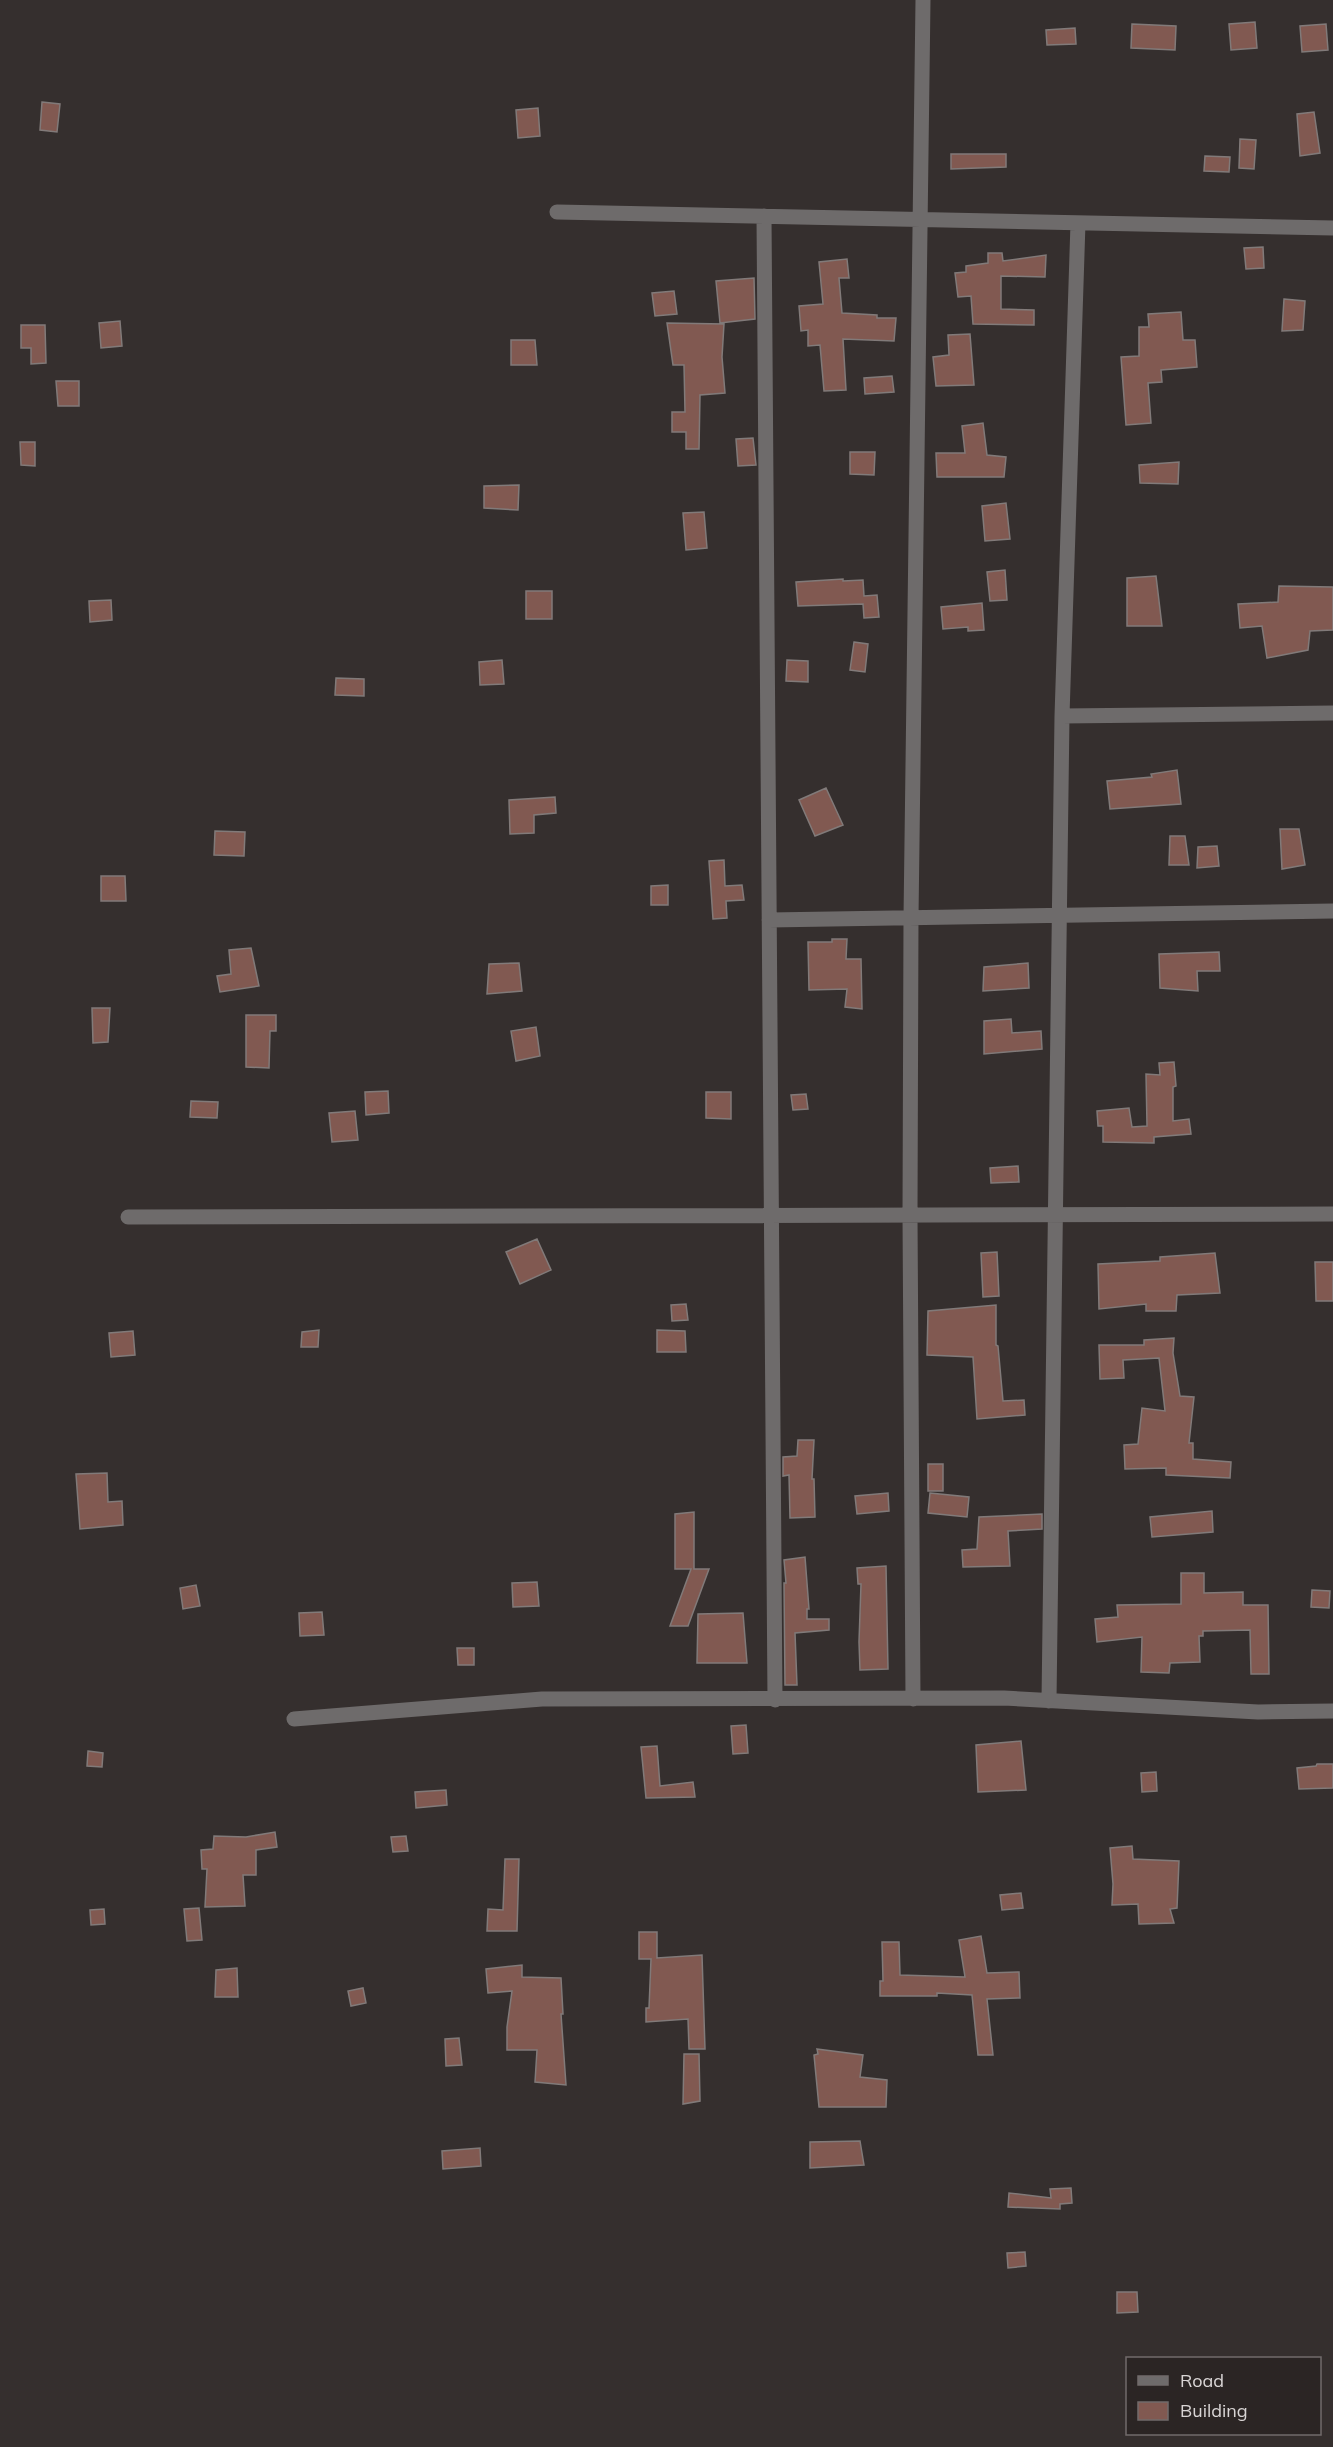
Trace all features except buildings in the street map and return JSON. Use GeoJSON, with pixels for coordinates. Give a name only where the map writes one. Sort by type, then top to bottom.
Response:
{"type":"FeatureCollection","features":[{"type":"Feature","properties":{"kind":"street"},"geometry":{"type":"LineString","coordinates":[[913,1699],[911,918],[923,0]]}},
{"type":"Feature","properties":{"kind":"street"},"geometry":{"type":"LineString","coordinates":[[557,212],[1333,228]]}},
{"type":"Feature","properties":{"kind":"street"},"geometry":{"type":"LineString","coordinates":[[764,216],[775,1700]]}},
{"type":"Feature","properties":{"kind":"street"},"geometry":{"type":"LineString","coordinates":[[1049,1701],[1062,716],[1078,223]]}},
{"type":"Feature","properties":{"kind":"street"},"geometry":{"type":"LineString","coordinates":[[1062,716],[1333,713]]}},
{"type":"Feature","properties":{"kind":"street"},"geometry":{"type":"LineString","coordinates":[[770,921],[1333,911]]}},
{"type":"Feature","properties":{"kind":"street"},"geometry":{"type":"LineString","coordinates":[[128,1216],[1333,1214]]}},
{"type":"Feature","properties":{"kind":"street"},"geometry":{"type":"LineString","coordinates":[[294,1719],[542,1699],[1004,1698],[1258,1712],[1333,1711]]}}]}
